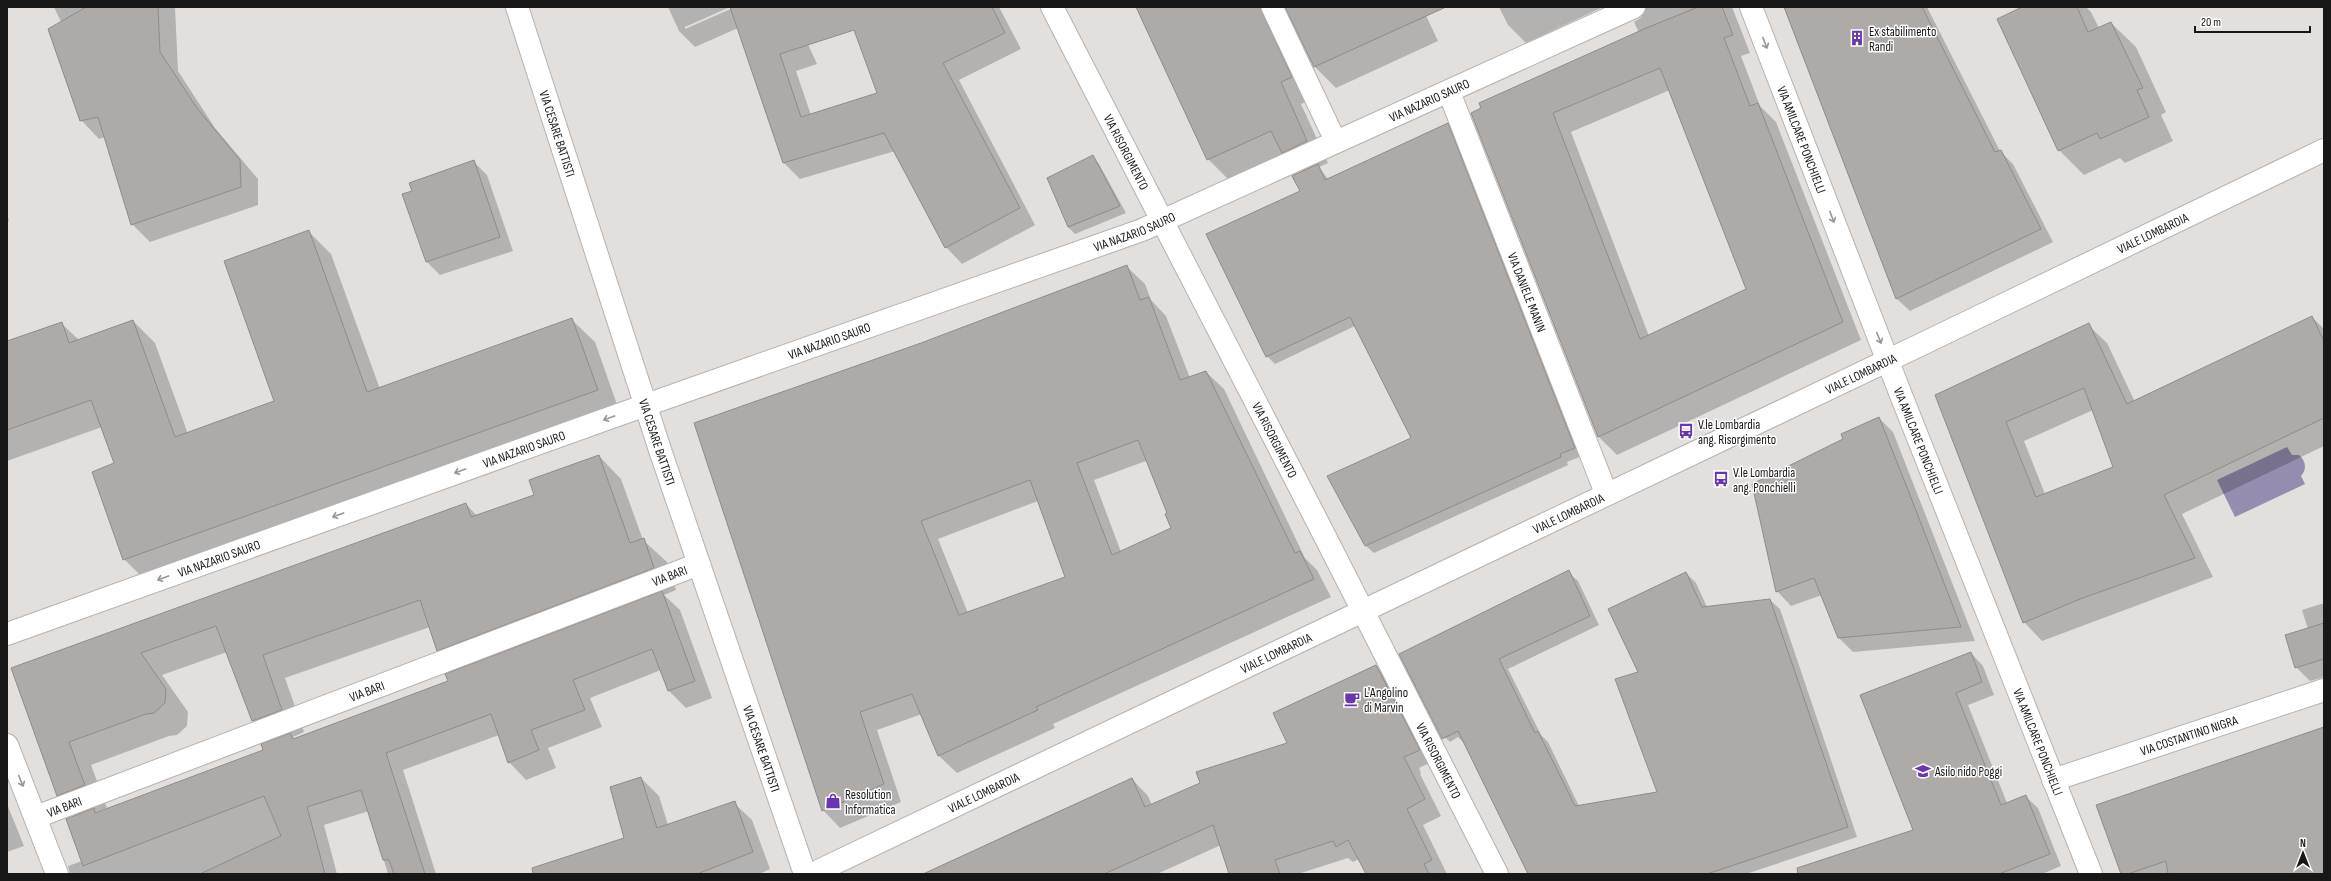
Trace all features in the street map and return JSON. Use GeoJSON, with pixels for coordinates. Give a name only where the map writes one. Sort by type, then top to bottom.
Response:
{"type":"FeatureCollection","features":[{"type":"Feature","properties":{"kind":"street","name":"VIA CESARE BATTISTI"},"geometry":{"type":"LineString","coordinates":[[517,7],[698,564],[805,874]]}},
{"type":"Feature","properties":{"kind":"street","name":"VIA RISORGIMENTO"},"geometry":{"type":"LineString","coordinates":[[1052,7],[1363,610],[1497,874]]}},
{"type":"Feature","properties":{"kind":"street","name":"VIA NAZARIO SAURO"},"geometry":{"type":"LineString","coordinates":[[7,634],[1163,222],[1634,7]]}},
{"type":"Feature","properties":{"kind":"street","name":"VIA AMILCARE PONCHIELLI"},"geometry":{"type":"LineString","coordinates":[[1751,7],[1888,360],[2091,874]]}},
{"type":"Feature","properties":{"kind":"street","name":"VIA DANIELE MANIN"},"geometry":{"type":"LineString","coordinates":[[1448,92],[1606,493]]}},
{"type":"Feature","properties":{"kind":"street","name":"VIALE LOMBARDIA"},"geometry":{"type":"LineString","coordinates":[[812,874],[2324,150]]}},
{"type":"Feature","properties":{"kind":"street","name":"VIA BARI"},"geometry":{"type":"LineString","coordinates":[[36,817],[698,564]]}},
{"type":"Feature","properties":{"kind":"street","name":"VIA COSTANTINO NIGRA"},"geometry":{"type":"LineString","coordinates":[[2053,780],[2324,690]]}},
{"type":"Feature","properties":{"kind":"street"},"geometry":{"type":"LineString","coordinates":[[7,745],[57,874]]}},
{"type":"Feature","properties":{"kind":"lane"},"geometry":{"type":"LineString","coordinates":[[1272,7],[1336,142]]}},
{"type":"Feature","properties":{"kind":"shaded area"},"geometry":{"type":"Polygon","coordinates":[[[2287,447],[2292,455],[2299,455],[2303,460],[2305,468],[2301,476],[2305,484],[2235,517],[2217,480],[2287,447]]]}},
{"type":"Feature","properties":{"kind":"building"},"geometry":{"type":"Polygon","coordinates":[[[86,7],[158,7],[160,52],[197,108],[240,160],[241,187],[131,225],[98,117],[80,121],[48,29],[86,7]]]}},
{"type":"Feature","properties":{"kind":"building"},"geometry":{"type":"Polygon","coordinates":[[[730,7],[992,7],[1005,33],[943,63],[1020,208],[945,248],[884,133],[783,163],[730,7]],[[854,30],[780,54],[801,117],[877,93],[854,30]]]}},
{"type":"Feature","properties":{"kind":"building"},"geometry":{"type":"Polygon","coordinates":[[[1136,7],[1260,7],[1292,77],[1281,82],[1307,141],[1282,153],[1271,131],[1207,160],[1136,7]]]}},
{"type":"Feature","properties":{"kind":"building"},"geometry":{"type":"Polygon","coordinates":[[[1285,7],[1446,7],[1314,67],[1285,7]]]}},
{"type":"Feature","properties":{"kind":"building"},"geometry":{"type":"Polygon","coordinates":[[[1698,7],[1722,7],[1733,35],[1724,38],[1750,106],[1758,103],[1843,322],[1598,437],[1471,113],[1481,108],[1479,103],[1644,29],[1698,7]],[[1660,68],[1553,113],[1640,339],[1746,289],[1660,68]]]}},
{"type":"Feature","properties":{"kind":"building"},"geometry":{"type":"Polygon","coordinates":[[[1784,7],[1922,7],[1995,152],[2001,150],[2041,229],[1896,299],[1784,7]]]}},
{"type":"Feature","properties":{"kind":"building"},"geometry":{"type":"Polygon","coordinates":[[[2022,7],[2077,7],[2088,32],[2111,22],[2143,88],[2137,90],[2149,117],[2100,139],[2097,133],[2058,151],[1997,19],[2022,7]]]}},
{"type":"Feature","properties":{"kind":"building"},"geometry":{"type":"Polygon","coordinates":[[[1448,123],[1575,448],[1560,454],[1561,457],[1365,546],[1327,476],[1411,438],[1350,317],[1266,357],[1206,234],[1300,191],[1292,176],[1318,164],[1325,180],[1448,123]]]}},
{"type":"Feature","properties":{"kind":"building"},"geometry":{"type":"Polygon","coordinates":[[[1093,155],[1120,206],[1068,227],[1047,178],[1093,155]]]}},
{"type":"Feature","properties":{"kind":"building"},"geometry":{"type":"Polygon","coordinates":[[[474,160],[500,237],[426,262],[402,194],[412,191],[409,183],[474,160]]]}},
{"type":"Feature","properties":{"kind":"building"},"geometry":{"type":"Polygon","coordinates":[[[309,230],[367,392],[572,318],[598,390],[123,560],[92,472],[114,463],[91,400],[7,430],[7,341],[62,322],[69,343],[133,320],[175,437],[274,401],[224,261],[309,230]]]}},
{"type":"Feature","properties":{"kind":"building"},"geometry":{"type":"Polygon","coordinates":[[[1127,265],[1140,300],[1149,297],[1180,380],[1206,371],[1295,553],[1300,551],[1314,579],[1036,707],[1038,710],[938,756],[912,694],[860,712],[884,784],[822,811],[694,423],[921,343],[1127,265]],[[1138,440],[1077,463],[1112,555],[1171,528],[1165,514],[1167,513],[1138,440]],[[1030,480],[921,521],[959,615],[1065,577],[1030,480]]]}},
{"type":"Feature","properties":{"kind":"building"},"geometry":{"type":"Polygon","coordinates":[[[2312,316],[2324,341],[2324,418],[2164,495],[2195,558],[2080,599],[2023,623],[1935,395],[2089,323],[2127,404],[2312,316]],[[2084,388],[2006,422],[2036,497],[2113,467],[2084,388]]]}},
{"type":"Feature","properties":{"kind":"building"},"geometry":{"type":"Polygon","coordinates":[[[1879,417],[1961,627],[1838,638],[1814,578],[1776,592],[1752,484],[1843,439],[1841,434],[1879,417]]]}},
{"type":"Feature","properties":{"kind":"building"},"geometry":{"type":"Polygon","coordinates":[[[599,455],[630,543],[644,538],[654,568],[437,651],[420,600],[263,655],[282,710],[252,721],[216,626],[141,653],[166,689],[165,703],[154,713],[146,714],[69,742],[85,785],[57,796],[11,668],[466,503],[471,517],[534,495],[529,480],[599,455]]]}},
{"type":"Feature","properties":{"kind":"building"},"geometry":{"type":"Polygon","coordinates":[[[1569,570],[1590,616],[1499,659],[1535,733],[1538,731],[1575,806],[1657,792],[1615,679],[1638,672],[1608,609],[1686,572],[1702,607],[1770,599],[1848,827],[1707,874],[1528,874],[1458,731],[1442,739],[1399,654],[1569,570]]]}},
{"type":"Feature","properties":{"kind":"building"},"geometry":{"type":"Polygon","coordinates":[[[662,591],[695,681],[668,691],[652,649],[573,680],[585,710],[531,730],[539,750],[508,763],[491,714],[386,753],[425,874],[394,874],[389,860],[383,860],[361,790],[307,807],[325,874],[200,874],[281,836],[264,796],[83,866],[66,819],[94,808],[95,813],[263,750],[261,744],[290,733],[293,739],[448,681],[445,674],[662,591]]]}},
{"type":"Feature","properties":{"kind":"building"},"geometry":{"type":"Polygon","coordinates":[[[2324,623],[2324,659],[2295,668],[2285,635],[2324,623]]]}},
{"type":"Feature","properties":{"kind":"building"},"geometry":{"type":"Polygon","coordinates":[[[1971,652],[1982,682],[1956,693],[2001,805],[2026,795],[2050,854],[1999,874],[1798,874],[1797,868],[1913,830],[1860,695],[1971,652]]]}},
{"type":"Feature","properties":{"kind":"building"},"geometry":{"type":"Polygon","coordinates":[[[1376,665],[1420,750],[1404,757],[1425,799],[1407,809],[1432,860],[1424,864],[1429,874],[1366,874],[1348,840],[1336,847],[1333,841],[1275,860],[1280,874],[1229,874],[1213,825],[1104,874],[923,874],[1132,778],[1145,807],[1200,783],[1196,772],[1287,743],[1273,713],[1376,665]]]}},
{"type":"Feature","properties":{"kind":"building"},"geometry":{"type":"Polygon","coordinates":[[[2324,727],[2324,874],[2168,874],[2166,861],[2128,874],[2121,874],[2096,805],[2324,727]]]}},
{"type":"Feature","properties":{"kind":"building"},"geometry":{"type":"Polygon","coordinates":[[[641,777],[657,828],[735,801],[753,852],[697,874],[533,874],[532,868],[624,838],[610,787],[641,777]]]}},
{"type":"Feature","properties":{"kind":"place","name":"Ex stabilimento Randi"},"geometry":{"type":"Point","coordinates":[1857,38]}},
{"type":"Feature","properties":{"kind":"place","name":"V.le Lombardia ang. Risorgimento"},"geometry":{"type":"Point","coordinates":[1686,431]}},
{"type":"Feature","properties":{"kind":"place","name":"V.le Lombardia ang. Ponchielli"},"geometry":{"type":"Point","coordinates":[1721,479]}},
{"type":"Feature","properties":{"kind":"place","name":"L'Angolino di Marvin"},"geometry":{"type":"Point","coordinates":[1352,699]}},
{"type":"Feature","properties":{"kind":"place","name":"Asilo nido Poggi"},"geometry":{"type":"Point","coordinates":[1923,771]}},
{"type":"Feature","properties":{"kind":"place","name":"Resolution Informatica"},"geometry":{"type":"Point","coordinates":[833,801]}}]}
